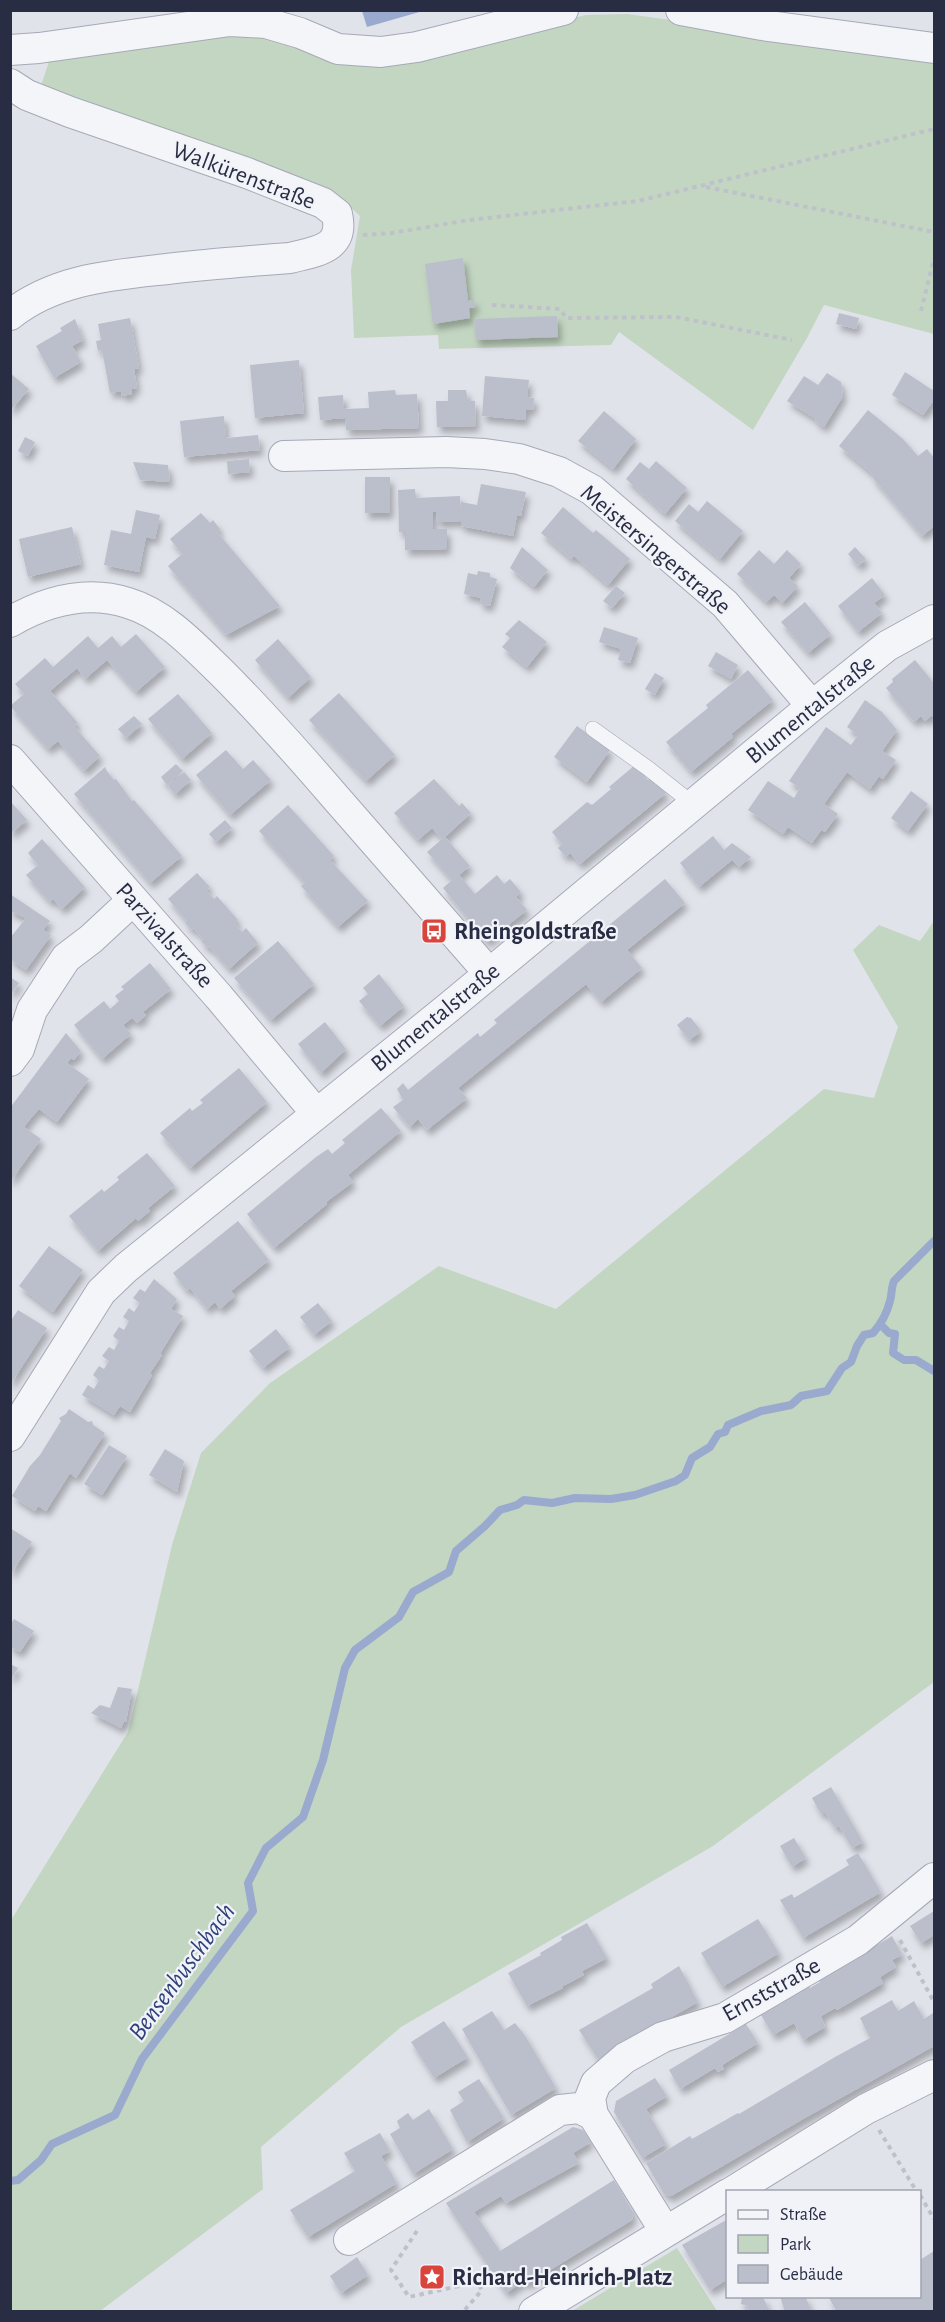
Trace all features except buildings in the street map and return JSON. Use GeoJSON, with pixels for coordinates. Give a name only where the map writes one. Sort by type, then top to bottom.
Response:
{"type":"FeatureCollection","features":[{"type":"Feature","properties":{"kind":"street"},"geometry":{"type":"LineString","coordinates":[[10,50],[58,46],[230,21],[266,23],[338,49],[381,52],[417,46],[562,10]]}},
{"type":"Feature","properties":{"kind":"street"},"geometry":{"type":"LineString","coordinates":[[681,10],[762,26],[934,48]]}},
{"type":"Feature","properties":{"kind":"street","name":"Walkürenstraße"},"geometry":{"type":"LineString","coordinates":[[10,84],[27,95],[70,112],[247,173],[323,203],[337,214],[340,227],[333,242],[319,251],[290,258],[96,277],[56,289],[10,315]]}},
{"type":"Feature","properties":{"kind":"street","name":"Meistersingerstraße"},"geometry":{"type":"LineString","coordinates":[[284,456],[446,452],[485,454],[519,459],[560,472],[592,490],[725,604],[812,706]]}},
{"type":"Feature","properties":{"kind":"street"},"geometry":{"type":"LineString","coordinates":[[10,622],[32,609],[56,602],[83,597],[104,598],[129,603],[149,612],[187,639],[266,718],[489,973]]}},
{"type":"Feature","properties":{"kind":"street","name":"Blumentalstraße"},"geometry":{"type":"LineString","coordinates":[[10,1436],[101,1292],[151,1247],[489,973],[812,706],[887,646],[934,620]]}},
{"type":"Feature","properties":{"kind":"street","name":"Parzivalstraße"},"geometry":{"type":"LineString","coordinates":[[10,760],[219,997],[316,1113]]}},
{"type":"Feature","properties":{"kind":"street"},"geometry":{"type":"LineString","coordinates":[[10,1061],[19,1048],[32,1010],[66,958],[91,939],[133,900]]}},
{"type":"Feature","properties":{"kind":"street","name":"Ernststraße"},"geometry":{"type":"LineString","coordinates":[[593,2115],[590,2098],[596,2083],[625,2058],[663,2037],[726,2018],[858,1940],[934,1878]]}},
{"type":"Feature","properties":{"kind":"street"},"geometry":{"type":"LineString","coordinates":[[735,2190],[866,2109],[934,2075]]}},
{"type":"Feature","properties":{"kind":"street"},"geometry":{"type":"LineString","coordinates":[[349,2240],[560,2110],[579,2108],[593,2115],[665,2231]]}},
{"type":"Feature","properties":{"kind":"street"},"geometry":{"type":"LineString","coordinates":[[534,2312],[726,2195]]}},
{"type":"Feature","properties":{"kind":"lane"},"geometry":{"type":"LineString","coordinates":[[593,729],[648,768],[693,804]]}},
{"type":"Feature","properties":{"kind":"path"},"geometry":{"type":"LineString","coordinates":[[336,237],[392,233],[469,220],[638,201],[934,129]]}},
{"type":"Feature","properties":{"kind":"path"},"geometry":{"type":"LineString","coordinates":[[703,186],[934,232]]}},
{"type":"Feature","properties":{"kind":"path"},"geometry":{"type":"LineString","coordinates":[[921,310],[934,258]]}},
{"type":"Feature","properties":{"kind":"path"},"geometry":{"type":"LineString","coordinates":[[492,305],[560,309],[566,318],[676,316],[792,340]]}},
{"type":"Feature","properties":{"kind":"path"},"geometry":{"type":"LineString","coordinates":[[886,1916],[934,2002]]}},
{"type":"Feature","properties":{"kind":"path"},"geometry":{"type":"LineString","coordinates":[[866,2109],[916,2190]]}},
{"type":"Feature","properties":{"kind":"path"},"geometry":{"type":"LineString","coordinates":[[921,2198],[934,2219]]}},
{"type":"Feature","properties":{"kind":"path"},"geometry":{"type":"LineString","coordinates":[[419,2229],[391,2270],[409,2297],[477,2282],[482,2290],[463,2312]]}},
{"type":"Feature","properties":{"kind":"green space"},"geometry":{"type":"Polygon","coordinates":[[[627,14],[934,56],[934,334],[824,305],[753,430],[619,332],[611,345],[439,349],[438,335],[354,338],[351,270],[360,216],[345,202],[40,89],[51,55],[240,29],[403,57],[586,15],[627,14]]]}},
{"type":"Feature","properties":{"kind":"green space"},"geometry":{"type":"Polygon","coordinates":[[[934,921],[934,1682],[713,1846],[401,2027],[261,2147],[263,2189],[100,2311],[11,2311],[11,1920],[128,1732],[172,1545],[201,1453],[270,1383],[439,1266],[556,1309],[824,1089],[874,1098],[898,1027],[853,950],[879,925],[920,941],[934,921]]]}},
{"type":"Feature","properties":{"kind":"green space"},"geometry":{"type":"Polygon","coordinates":[[[677,2248],[717,2311],[572,2311],[677,2248]]]}},
{"type":"Feature","properties":{"kind":"water"},"geometry":{"type":"Polygon","coordinates":[[[362,10],[423,11],[367,27],[362,10]]]}},
{"type":"Feature","properties":{"kind":"waterway","name":"Bensenbuschbach"},"geometry":{"type":"LineString","coordinates":[[10,2181],[18,2180],[41,2160],[52,2144],[115,2115],[142,2059],[253,1911],[248,1883],[266,1848],[303,1817],[323,1760],[345,1668],[355,1650],[399,1617],[413,1592],[449,1572],[456,1551],[500,1510],[517,1505],[524,1500],[552,1503],[575,1498],[611,1499],[635,1495],[676,1481],[685,1475],[692,1458],[710,1447],[718,1434],[725,1432],[728,1425],[761,1411],[791,1405],[801,1396],[827,1391],[842,1368],[851,1362],[864,1335],[873,1333],[881,1322],[891,1299],[894,1281],[934,1241]]}},
{"type":"Feature","properties":{"kind":"waterway"},"geometry":{"type":"LineString","coordinates":[[881,1325],[889,1333],[895,1334],[893,1353],[904,1360],[916,1360],[934,1371]]}},
{"type":"Feature","properties":{"kind":"place","name":"Rheingoldstraße"},"geometry":{"type":"Point","coordinates":[434,931]}},
{"type":"Feature","properties":{"kind":"place","name":"Richard-Heinrich-Platz"},"geometry":{"type":"Point","coordinates":[432,2277]}}]}
